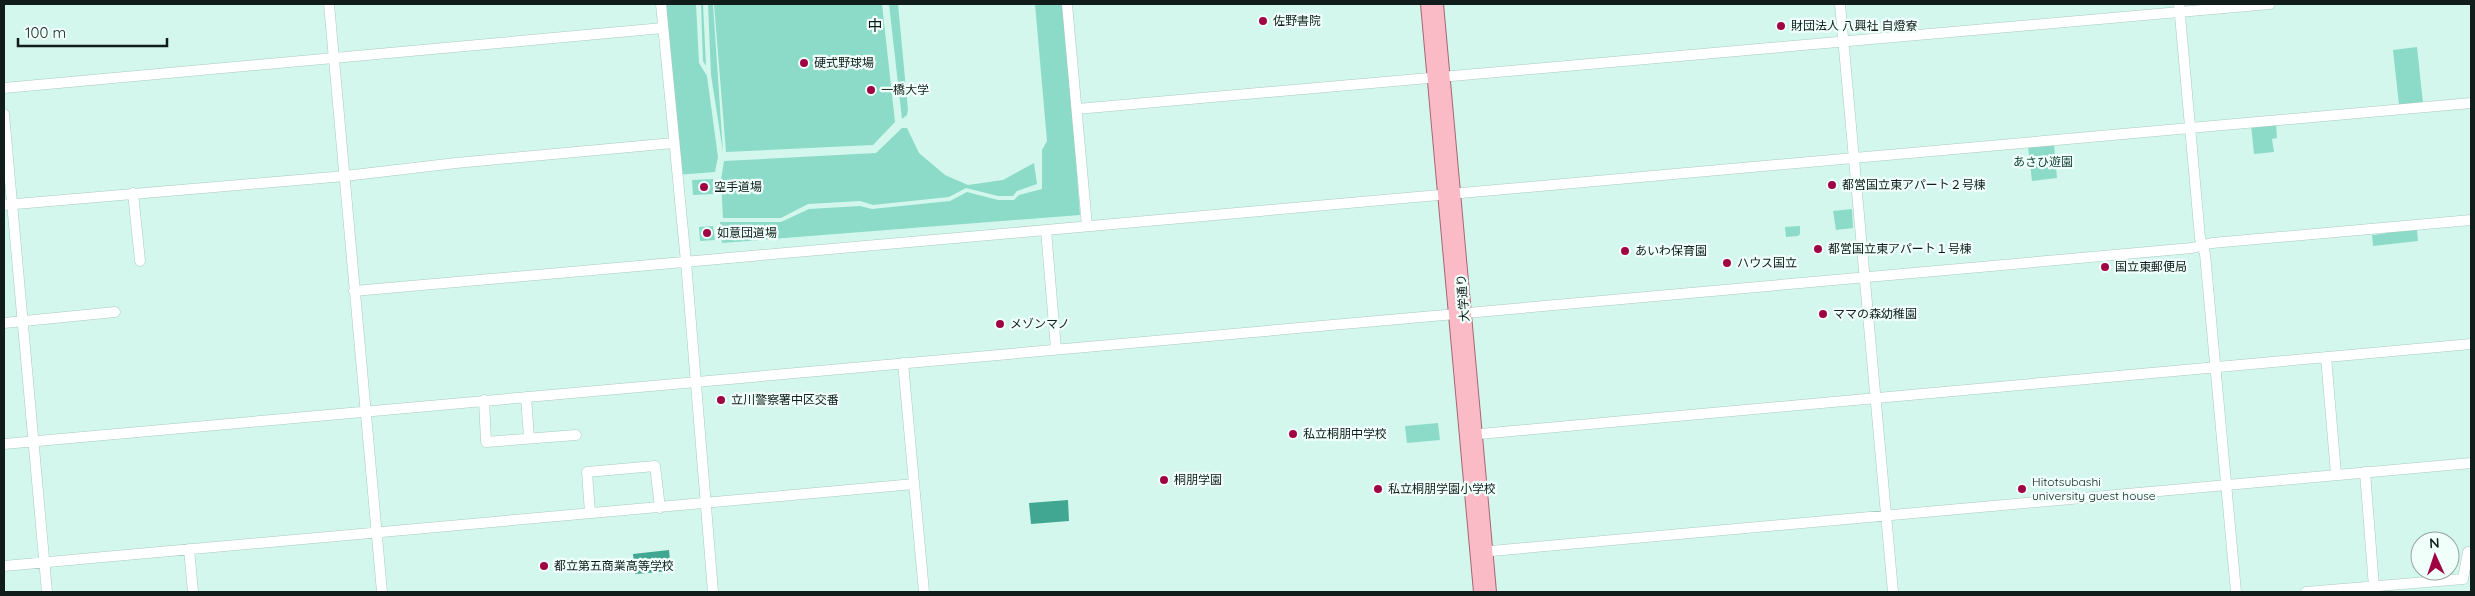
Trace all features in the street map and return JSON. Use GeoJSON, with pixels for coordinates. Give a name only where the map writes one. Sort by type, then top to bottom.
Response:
{"type":"FeatureCollection","features":[{"type":"Feature","properties":{"kind":"main road","name":"大学通り"},"geometry":{"type":"LineString","coordinates":[[1427,4],[1438,79],[1482,551],[1490,592]]}},
{"type":"Feature","properties":{"kind":"main road","name":"大学通り"},"geometry":{"type":"LineString","coordinates":[[1437,4],[1438,79]]}},
{"type":"Feature","properties":{"kind":"main road","name":"大学通り"},"geometry":{"type":"LineString","coordinates":[[1480,592],[1482,551]]}},
{"type":"Feature","properties":{"kind":"street"},"geometry":{"type":"LineString","coordinates":[[329,4],[382,592]]}},
{"type":"Feature","properties":{"kind":"street"},"geometry":{"type":"LineString","coordinates":[[661,4],[697,382],[713,592]]}},
{"type":"Feature","properties":{"kind":"street"},"geometry":{"type":"LineString","coordinates":[[1067,4],[1087,226]]}},
{"type":"Feature","properties":{"kind":"street"},"geometry":{"type":"LineString","coordinates":[[1840,4],[1893,592]]}},
{"type":"Feature","properties":{"kind":"street"},"geometry":{"type":"LineString","coordinates":[[1077,109],[1438,79],[1844,42],[2180,8],[2270,4]]}},
{"type":"Feature","properties":{"kind":"street"},"geometry":{"type":"LineString","coordinates":[[2180,8],[2201,245],[2205,254],[2236,592]]}},
{"type":"Feature","properties":{"kind":"street"},"geometry":{"type":"LineString","coordinates":[[4,88],[663,28]]}},
{"type":"Feature","properties":{"kind":"street"},"geometry":{"type":"LineString","coordinates":[[354,291],[2471,104]]}},
{"type":"Feature","properties":{"kind":"street"},"geometry":{"type":"LineString","coordinates":[[4,114],[8,205],[22,321],[47,592]]}},
{"type":"Feature","properties":{"kind":"street"},"geometry":{"type":"LineString","coordinates":[[8,205],[345,176],[673,142]]}},
{"type":"Feature","properties":{"kind":"street"},"geometry":{"type":"LineString","coordinates":[[133,193],[140,261]]}},
{"type":"Feature","properties":{"kind":"street"},"geometry":{"type":"LineString","coordinates":[[4,444],[1056,349],[1460,315],[2192,248],[2201,245],[2471,220]]}},
{"type":"Feature","properties":{"kind":"street"},"geometry":{"type":"LineString","coordinates":[[1046,230],[1056,349]]}},
{"type":"Feature","properties":{"kind":"street"},"geometry":{"type":"LineString","coordinates":[[4,323],[115,312]]}},
{"type":"Feature","properties":{"kind":"street"},"geometry":{"type":"LineString","coordinates":[[1471,435],[2471,344]]}},
{"type":"Feature","properties":{"kind":"street"},"geometry":{"type":"LineString","coordinates":[[2326,357],[2336,474]]}},
{"type":"Feature","properties":{"kind":"street"},"geometry":{"type":"LineString","coordinates":[[903,363],[924,592]]}},
{"type":"Feature","properties":{"kind":"street"},"geometry":{"type":"LineString","coordinates":[[526,397],[529,438]]}},
{"type":"Feature","properties":{"kind":"street"},"geometry":{"type":"LineString","coordinates":[[484,400],[486,442],[576,434]]}},
{"type":"Feature","properties":{"kind":"street"},"geometry":{"type":"LineString","coordinates":[[1482,551],[2471,462]]}},
{"type":"Feature","properties":{"kind":"street"},"geometry":{"type":"LineString","coordinates":[[590,513],[587,472],[655,466],[660,508]]}},
{"type":"Feature","properties":{"kind":"street"},"geometry":{"type":"LineString","coordinates":[[2365,472],[2374,587]]}},
{"type":"Feature","properties":{"kind":"street"},"geometry":{"type":"LineString","coordinates":[[4,566],[914,484]]}},
{"type":"Feature","properties":{"kind":"street"},"geometry":{"type":"LineString","coordinates":[[189,549],[193,592]]}},
{"type":"Feature","properties":{"kind":"street"},"geometry":{"type":"LineString","coordinates":[[2306,592],[2463,579],[2468,552],[2471,553]]}},
{"type":"Feature","properties":{"kind":"street"},"geometry":{"type":"LineString","coordinates":[[2374,587],[2394,592]]}},
{"type":"Feature","properties":{"kind":"green space"},"geometry":{"type":"Polygon","coordinates":[[[665,4],[696,4],[699,63],[707,76],[718,157],[715,172],[676,175],[665,4]]]}},
{"type":"Feature","properties":{"kind":"green space"},"geometry":{"type":"Polygon","coordinates":[[[701,4],[703,4],[706,66],[703,61],[701,4]]]}},
{"type":"Feature","properties":{"kind":"green space"},"geometry":{"type":"Polygon","coordinates":[[[708,4],[713,4],[723,152],[711,75],[708,4]]]}},
{"type":"Feature","properties":{"kind":"green space","name":"硬式野球場"},"geometry":{"type":"Polygon","coordinates":[[[714,4],[882,4],[895,122],[873,145],[726,152],[714,4]]]}},
{"type":"Feature","properties":{"kind":"green space"},"geometry":{"type":"Polygon","coordinates":[[[889,4],[898,4],[908,110],[907,115],[902,119],[889,4]]]}},
{"type":"Feature","properties":{"kind":"green space"},"geometry":{"type":"Polygon","coordinates":[[[1035,4],[1064,4],[1080,215],[722,243],[720,222],[781,222],[809,209],[860,206],[872,209],[950,201],[967,192],[998,200],[1014,200],[1019,195],[1042,189],[1042,150],[1047,141],[1035,4]]]}},
{"type":"Feature","properties":{"kind":"green space"},"geometry":{"type":"Polygon","coordinates":[[[2417,47],[2423,103],[2399,105],[2393,50],[2417,47]]]}},
{"type":"Feature","properties":{"kind":"green space"},"geometry":{"type":"Polygon","coordinates":[[[2276,123],[2277,138],[2272,139],[2274,152],[2254,154],[2251,125],[2276,123]]]}},
{"type":"Feature","properties":{"kind":"green space"},"geometry":{"type":"Polygon","coordinates":[[[902,128],[907,128],[919,153],[945,175],[968,185],[1003,180],[1034,163],[1037,184],[1017,191],[1013,196],[998,196],[966,188],[949,197],[873,205],[860,201],[808,204],[781,218],[723,218],[721,180],[724,161],[876,153],[902,128]]]}},
{"type":"Feature","properties":{"kind":"green space","name":"あさひ遊園"},"geometry":{"type":"Polygon","coordinates":[[[2054,144],[2057,178],[2032,181],[2028,147],[2054,144]]]}},
{"type":"Feature","properties":{"kind":"green space","name":"空手道場"},"geometry":{"type":"Polygon","coordinates":[[[713,179],[715,194],[693,195],[692,180],[713,179]]]}},
{"type":"Feature","properties":{"kind":"green space"},"geometry":{"type":"Polygon","coordinates":[[[1852,209],[1853,228],[1836,230],[1833,211],[1852,209]]]}},
{"type":"Feature","properties":{"kind":"green space","name":"如意団道場"},"geometry":{"type":"Polygon","coordinates":[[[713,226],[715,240],[700,241],[699,227],[713,226]]]}},
{"type":"Feature","properties":{"kind":"green space"},"geometry":{"type":"Polygon","coordinates":[[[1800,226],[1800,234],[1798,236],[1786,237],[1785,227],[1800,226]]]}},
{"type":"Feature","properties":{"kind":"green space"},"geometry":{"type":"Polygon","coordinates":[[[2414,228],[2417,230],[2418,241],[2373,246],[2372,235],[2414,228]]]}},
{"type":"Feature","properties":{"kind":"green space"},"geometry":{"type":"Polygon","coordinates":[[[1438,423],[1440,440],[1407,443],[1405,426],[1438,423]]]}},
{"type":"Feature","properties":{"kind":"shaded area"},"geometry":{"type":"Polygon","coordinates":[[[1068,500],[1069,521],[1031,524],[1029,503],[1068,500]]]}},
{"type":"Feature","properties":{"kind":"shaded area"},"geometry":{"type":"Polygon","coordinates":[[[669,550],[671,571],[635,574],[633,554],[669,550]]]}},
{"type":"Feature","properties":{"kind":"place","name":"佐野書院"},"geometry":{"type":"Point","coordinates":[1263,21]}},
{"type":"Feature","properties":{"kind":"place","name":"財団法人 八興社 自燈寮"},"geometry":{"type":"Point","coordinates":[1781,26]}},
{"type":"Feature","properties":{"kind":"place","name":"硬式野球場"},"geometry":{"type":"Point","coordinates":[804,63]}},
{"type":"Feature","properties":{"kind":"place","name":"一橋大学"},"geometry":{"type":"Point","coordinates":[871,90]}},
{"type":"Feature","properties":{"kind":"place","name":"都営国立東アパート２号棟"},"geometry":{"type":"Point","coordinates":[1832,185]}},
{"type":"Feature","properties":{"kind":"place","name":"空手道場"},"geometry":{"type":"Point","coordinates":[704,187]}},
{"type":"Feature","properties":{"kind":"place","name":"如意団道場"},"geometry":{"type":"Point","coordinates":[707,233]}},
{"type":"Feature","properties":{"kind":"place","name":"都営国立東アパート１号棟"},"geometry":{"type":"Point","coordinates":[1818,249]}},
{"type":"Feature","properties":{"kind":"place","name":"あいわ保育園"},"geometry":{"type":"Point","coordinates":[1625,251]}},
{"type":"Feature","properties":{"kind":"place","name":"ハウス国立"},"geometry":{"type":"Point","coordinates":[1727,263]}},
{"type":"Feature","properties":{"kind":"place","name":"国立東郵便局"},"geometry":{"type":"Point","coordinates":[2105,267]}},
{"type":"Feature","properties":{"kind":"place","name":"ママの森幼稚園"},"geometry":{"type":"Point","coordinates":[1823,314]}},
{"type":"Feature","properties":{"kind":"place","name":"メゾンマノ"},"geometry":{"type":"Point","coordinates":[1000,324]}},
{"type":"Feature","properties":{"kind":"place","name":"立川警察署中区交番"},"geometry":{"type":"Point","coordinates":[721,400]}},
{"type":"Feature","properties":{"kind":"place","name":"私立桐朋中学校"},"geometry":{"type":"Point","coordinates":[1293,434]}},
{"type":"Feature","properties":{"kind":"place","name":"桐朋学園"},"geometry":{"type":"Point","coordinates":[1164,480]}},
{"type":"Feature","properties":{"kind":"place","name":"私立桐朋学園小学校"},"geometry":{"type":"Point","coordinates":[1378,489]}},
{"type":"Feature","properties":{"kind":"place","name":"Hitotsubashi university guest house"},"geometry":{"type":"Point","coordinates":[2022,489]}},
{"type":"Feature","properties":{"kind":"place","name":"都立第五商業高等学校"},"geometry":{"type":"Point","coordinates":[544,566]}},
{"type":"Feature","properties":{"kind":"district","name":"中"},"geometry":{"type":"Point","coordinates":[875,26]}}]}
